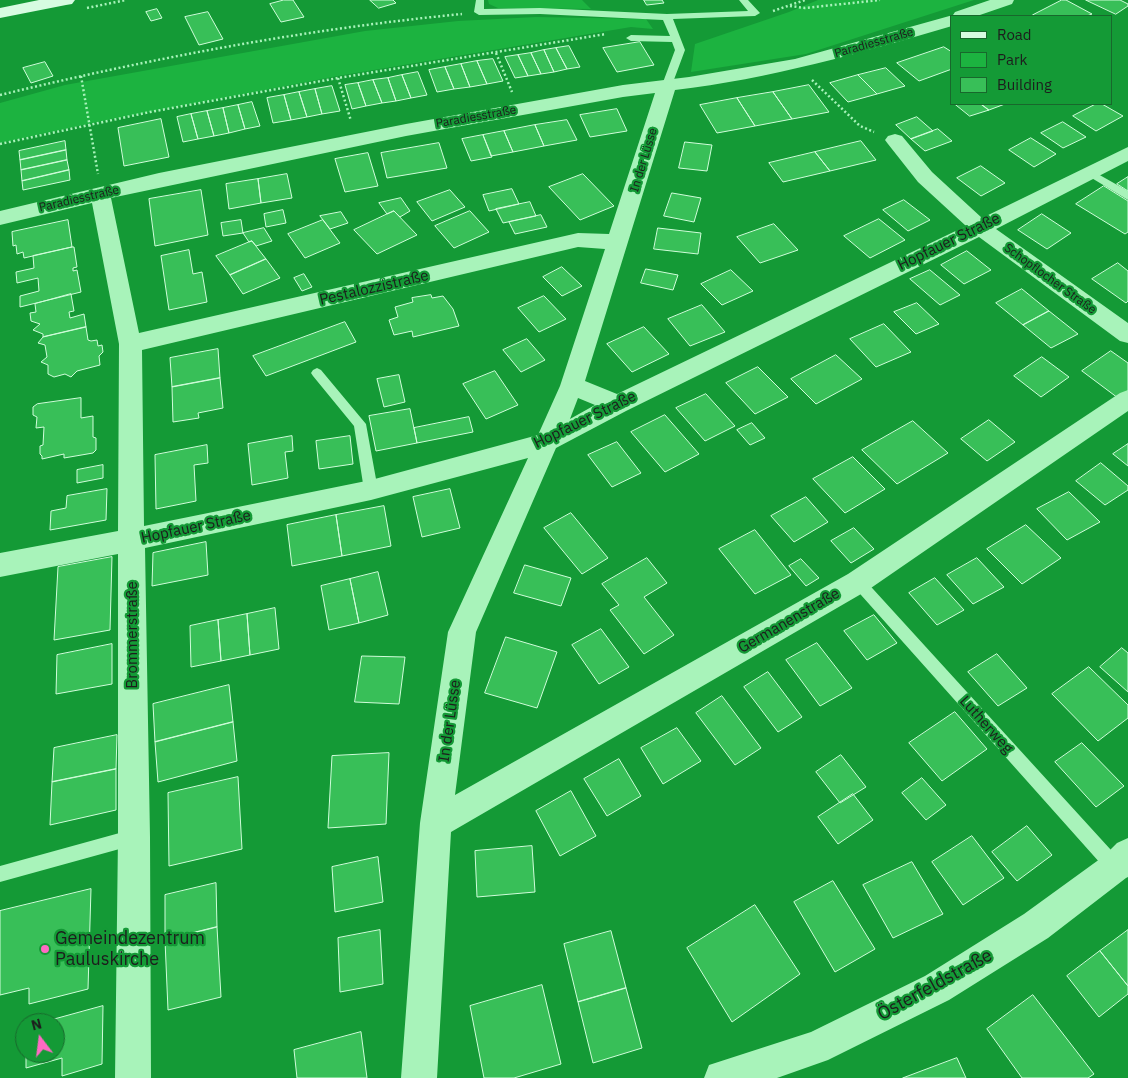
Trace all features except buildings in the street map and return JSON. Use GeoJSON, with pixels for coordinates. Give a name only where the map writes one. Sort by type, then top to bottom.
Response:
{"type":"FeatureCollection","features":[{"type":"Feature","properties":{"kind":"street"},"geometry":{"type":"LineString","coordinates":[[0,13],[66,0]]}},
{"type":"Feature","properties":{"kind":"street"},"geometry":{"type":"LineString","coordinates":[[964,15],[1006,0]]}},
{"type":"Feature","properties":{"kind":"street","name":"Paradiesstraße"},"geometry":{"type":"LineString","coordinates":[[0,218],[159,180],[357,140],[519,109],[796,64],[873,44],[950,21]]}},
{"type":"Feature","properties":{"kind":"street","name":"In der Lüsse"},"geometry":{"type":"LineString","coordinates":[[418,1078],[436,823],[462,632],[572,386],[667,85]]}},
{"type":"Feature","properties":{"kind":"street","name":"Schopflocher Straße"},"geometry":{"type":"LineString","coordinates":[[895,140],[925,177],[980,228],[1128,335]]}},
{"type":"Feature","properties":{"kind":"street","name":"Hopfauer Straße"},"geometry":{"type":"LineString","coordinates":[[0,565],[132,540],[371,490],[546,443],[618,404],[980,228],[1128,153]]}},
{"type":"Feature","properties":{"kind":"street","name":"Brommerstraße"},"geometry":{"type":"LineString","coordinates":[[100,194],[130,344],[134,1078]]}},
{"type":"Feature","properties":{"kind":"street","name":"Pestalozzistraße"},"geometry":{"type":"LineString","coordinates":[[130,344],[578,240],[619,242]]}},
{"type":"Feature","properties":{"kind":"street"},"geometry":{"type":"LineString","coordinates":[[572,386],[618,404]]}},
{"type":"Feature","properties":{"kind":"street","name":"Germanenstraße"},"geometry":{"type":"LineString","coordinates":[[436,823],[858,582],[1128,399]]}},
{"type":"Feature","properties":{"kind":"street","name":"Österfeldstraße"},"geometry":{"type":"LineString","coordinates":[[722,1078],[816,1048],[937,988],[1036,926],[1121,861]]}},
{"type":"Feature","properties":{"kind":"lane"},"geometry":{"type":"LineString","coordinates":[[480,0],[479,12],[540,11],[668,17],[755,13]]}},
{"type":"Feature","properties":{"kind":"lane"},"geometry":{"type":"LineString","coordinates":[[743,0],[755,13]]}},
{"type":"Feature","properties":{"kind":"lane","name":"In der Lüsse"},"geometry":{"type":"LineString","coordinates":[[667,85],[680,50],[668,17]]}},
{"type":"Feature","properties":{"kind":"lane"},"geometry":{"type":"LineString","coordinates":[[631,38],[675,39]]}},
{"type":"Feature","properties":{"kind":"lane"},"geometry":{"type":"LineString","coordinates":[[1089,172],[1128,196]]}},
{"type":"Feature","properties":{"kind":"lane"},"geometry":{"type":"LineString","coordinates":[[317,373],[360,424],[371,490]]}},
{"type":"Feature","properties":{"kind":"lane","name":"Lutherweg"},"geometry":{"type":"LineString","coordinates":[[858,582],[1121,861]]}},
{"type":"Feature","properties":{"kind":"lane"},"geometry":{"type":"LineString","coordinates":[[0,874],[134,837]]}},
{"type":"Feature","properties":{"kind":"path"},"geometry":{"type":"LineString","coordinates":[[755,13],[790,6],[805,0]]}},
{"type":"Feature","properties":{"kind":"path"},"geometry":{"type":"LineString","coordinates":[[790,6],[805,8],[880,0]]}},
{"type":"Feature","properties":{"kind":"path"},"geometry":{"type":"LineString","coordinates":[[0,95],[81,76],[202,52],[345,28],[479,12]]}},
{"type":"Feature","properties":{"kind":"path"},"geometry":{"type":"LineString","coordinates":[[0,144],[338,78],[609,33]]}},
{"type":"Feature","properties":{"kind":"path"},"geometry":{"type":"LineString","coordinates":[[496,53],[519,109]]}},
{"type":"Feature","properties":{"kind":"path"},"geometry":{"type":"LineString","coordinates":[[796,64],[860,126],[895,140]]}},
{"type":"Feature","properties":{"kind":"path"},"geometry":{"type":"LineString","coordinates":[[81,76],[91,125],[100,194]]}},
{"type":"Feature","properties":{"kind":"path"},"geometry":{"type":"LineString","coordinates":[[338,78],[357,140]]}},
{"type":"Feature","properties":{"kind":"green space"},"geometry":{"type":"Polygon","coordinates":[[[488,0],[582,0],[591,9],[498,8],[489,4],[488,0]]]}},
{"type":"Feature","properties":{"kind":"green space"},"geometry":{"type":"Polygon","coordinates":[[[818,0],[974,0],[806,54],[691,72],[695,44],[789,12],[818,0]]]}},
{"type":"Feature","properties":{"kind":"green space"},"geometry":{"type":"Polygon","coordinates":[[[536,17],[646,19],[653,29],[631,27],[338,76],[97,122],[0,143],[0,103],[65,85],[365,31],[458,21],[536,17]]]}},
{"type":"Feature","properties":{"kind":"place","name":"Gemeindezentrum Pauluskirche"},"geometry":{"type":"Point","coordinates":[45,949]}}]}
